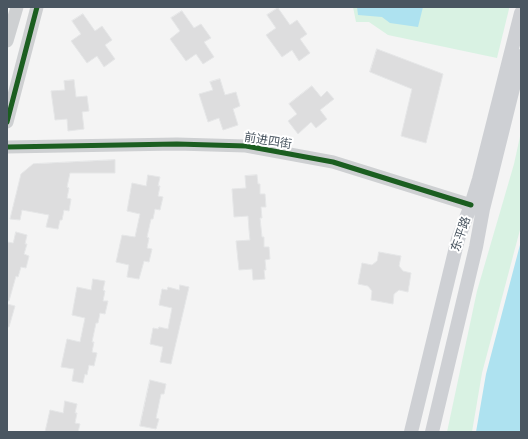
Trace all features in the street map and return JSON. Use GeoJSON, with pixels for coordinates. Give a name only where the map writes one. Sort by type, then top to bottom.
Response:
{"type":"FeatureCollection","features":[{"type":"Feature","properties":{"kind":"main road","name":"东平路"},"geometry":{"type":"LineString","coordinates":[[411,432],[458,239],[479,179],[521,13]]}},
{"type":"Feature","properties":{"kind":"main road","name":"东平路"},"geometry":{"type":"LineString","coordinates":[[432,432],[476,247],[483,210],[521,56]]}},
{"type":"Feature","properties":{"kind":"street"},"geometry":{"type":"LineString","coordinates":[[7,40],[17,7]]}},
{"type":"Feature","properties":{"kind":"street"},"geometry":{"type":"LineString","coordinates":[[7,122],[37,7]]}},
{"type":"Feature","properties":{"kind":"street","name":"前进四街"},"geometry":{"type":"LineString","coordinates":[[7,147],[177,144],[246,146],[333,162],[471,205]]}},
{"type":"Feature","properties":{"kind":"green space"},"geometry":{"type":"Polygon","coordinates":[[[353,7],[509,7],[509,9],[497,58],[388,35],[369,22],[356,22],[353,7]]]}},
{"type":"Feature","properties":{"kind":"green space"},"geometry":{"type":"Polygon","coordinates":[[[521,132],[521,226],[482,373],[472,432],[447,432],[477,291],[514,164],[521,132]]]}},
{"type":"Feature","properties":{"kind":"water"},"geometry":{"type":"Polygon","coordinates":[[[357,7],[423,7],[418,27],[390,23],[382,17],[358,15],[357,7]]]}},
{"type":"Feature","properties":{"kind":"water"},"geometry":{"type":"Polygon","coordinates":[[[521,241],[521,432],[476,432],[486,374],[521,241]]]}},
{"type":"Feature","properties":{"kind":"building"},"geometry":{"type":"Polygon","coordinates":[[[278,8],[290,25],[297,20],[307,34],[300,39],[310,53],[299,61],[292,50],[282,57],[266,35],[276,28],[267,15],[278,8]]]}},
{"type":"Feature","properties":{"kind":"building"},"geometry":{"type":"Polygon","coordinates":[[[182,11],[194,28],[201,24],[211,38],[204,42],[214,57],[203,64],[196,54],[186,61],[170,39],[180,31],[171,18],[182,11]]]}},
{"type":"Feature","properties":{"kind":"building"},"geometry":{"type":"Polygon","coordinates":[[[83,14],[95,31],[102,26],[112,40],[105,45],[115,59],[104,67],[97,56],[87,63],[71,41],[81,34],[72,21],[83,14]]]}},
{"type":"Feature","properties":{"kind":"building"},"geometry":{"type":"Polygon","coordinates":[[[377,49],[443,74],[426,143],[401,136],[412,89],[370,72],[377,49]]]}},
{"type":"Feature","properties":{"kind":"building"},"geometry":{"type":"Polygon","coordinates":[[[220,79],[225,95],[236,92],[240,106],[233,109],[238,125],[223,130],[219,118],[208,122],[199,94],[213,90],[210,82],[220,79]]]}},
{"type":"Feature","properties":{"kind":"building"},"geometry":{"type":"Polygon","coordinates":[[[74,80],[76,97],[87,96],[89,111],[82,112],[84,129],[68,131],[67,119],[55,120],[51,91],[65,90],[64,81],[74,80]]]}},
{"type":"Feature","properties":{"kind":"building"},"geometry":{"type":"Polygon","coordinates":[[[312,86],[321,97],[327,91],[334,99],[320,110],[327,119],[316,128],[311,122],[298,134],[288,121],[297,114],[289,104],[312,86]]]}},
{"type":"Feature","properties":{"kind":"building"},"geometry":{"type":"Polygon","coordinates":[[[115,160],[115,173],[70,173],[67,187],[69,188],[67,198],[71,199],[69,211],[64,210],[58,229],[46,227],[49,215],[22,210],[20,220],[10,219],[21,174],[33,164],[115,160]]]}},
{"type":"Feature","properties":{"kind":"building"},"geometry":{"type":"Polygon","coordinates":[[[148,175],[160,177],[158,196],[163,197],[160,210],[155,209],[153,219],[151,219],[147,237],[149,238],[147,248],[152,249],[149,262],[144,261],[139,279],[127,277],[129,265],[116,262],[122,235],[135,237],[140,214],[127,211],[132,183],[146,186],[148,175]]]}},
{"type":"Feature","properties":{"kind":"building"},"geometry":{"type":"Polygon","coordinates":[[[257,175],[258,184],[260,184],[260,194],[265,194],[266,207],[261,207],[262,218],[260,218],[262,237],[264,237],[264,247],[269,247],[270,259],[265,260],[265,279],[253,280],[252,269],[239,270],[236,241],[250,240],[248,216],[234,217],[232,189],[246,188],[245,176],[257,175]]]}},
{"type":"Feature","properties":{"kind":"building"},"geometry":{"type":"Polygon","coordinates":[[[16,232],[27,235],[25,244],[27,244],[24,254],[29,256],[26,268],[21,267],[18,277],[16,276],[9,301],[7,301],[7,242],[13,243],[16,232]]]}},
{"type":"Feature","properties":{"kind":"building"},"geometry":{"type":"Polygon","coordinates":[[[379,252],[401,256],[399,266],[403,271],[411,273],[408,292],[399,290],[394,294],[393,304],[371,300],[372,291],[368,286],[358,284],[362,263],[372,265],[377,261],[379,252]]]}},
{"type":"Feature","properties":{"kind":"building"},"geometry":{"type":"Polygon","coordinates":[[[93,279],[105,281],[103,301],[108,301],[105,314],[100,313],[98,323],[96,323],[92,342],[94,342],[92,352],[97,353],[94,366],[89,365],[87,375],[85,374],[83,383],[72,381],[74,369],[61,367],[67,339],[80,342],[85,318],[72,315],[77,287],[91,290],[93,279]]]}},
{"type":"Feature","properties":{"kind":"building"},"geometry":{"type":"Polygon","coordinates":[[[180,285],[189,287],[171,364],[160,362],[163,347],[150,344],[153,328],[158,329],[159,327],[168,329],[172,308],[159,305],[162,289],[167,290],[168,287],[179,290],[180,285]]]}},
{"type":"Feature","properties":{"kind":"building"},"geometry":{"type":"Polygon","coordinates":[[[7,304],[15,306],[9,327],[7,327],[7,304]]]}},
{"type":"Feature","properties":{"kind":"building"},"geometry":{"type":"Polygon","coordinates":[[[150,380],[166,384],[164,394],[161,394],[156,418],[159,419],[156,429],[140,426],[150,380]]]}},
{"type":"Feature","properties":{"kind":"building"},"geometry":{"type":"Polygon","coordinates":[[[65,401],[77,404],[75,423],[80,424],[78,432],[45,432],[50,410],[63,413],[65,401]]]}},
{"type":"Feature","properties":{"kind":"cycle path"},"geometry":{"type":"LineString","coordinates":[[7,122],[37,7]]}},
{"type":"Feature","properties":{"kind":"cycle path"},"geometry":{"type":"LineString","coordinates":[[7,147],[177,144],[246,146],[333,162],[471,205]]}}]}
